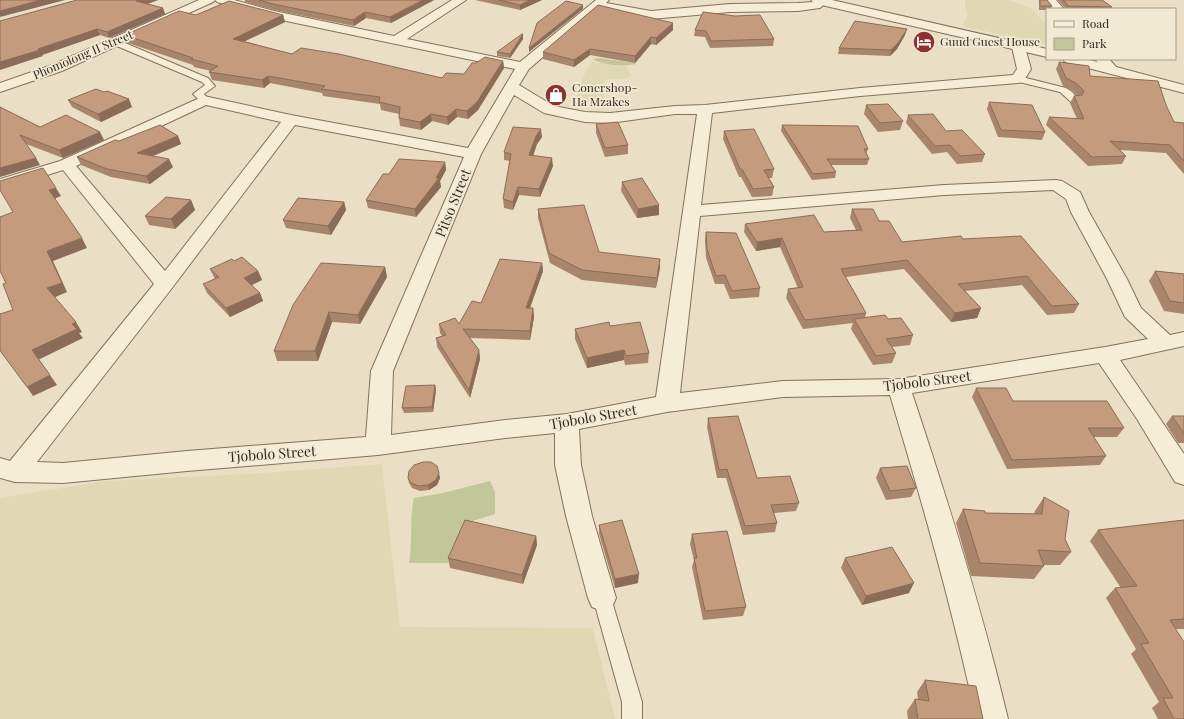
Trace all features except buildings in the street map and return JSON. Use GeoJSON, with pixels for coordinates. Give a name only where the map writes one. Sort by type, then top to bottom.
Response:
{"type":"FeatureCollection","features":[{"type":"Feature","properties":{"kind":"street","name":"Phomolong II Street"},"geometry":{"type":"LineString","coordinates":[[0,88],[57,68],[209,0]]}},
{"type":"Feature","properties":{"kind":"street"},"geometry":{"type":"LineString","coordinates":[[220,0],[272,14],[523,67]]}},
{"type":"Feature","properties":{"kind":"street"},"geometry":{"type":"LineString","coordinates":[[395,41],[460,0]]}},
{"type":"Feature","properties":{"kind":"street"},"geometry":{"type":"LineString","coordinates":[[1050,0],[1057,8]]}},
{"type":"Feature","properties":{"kind":"street"},"geometry":{"type":"LineString","coordinates":[[600,2],[651,15],[730,8],[798,7],[816,5],[820,1],[1046,54]]}},
{"type":"Feature","properties":{"kind":"street","name":"Pitso Street"},"geometry":{"type":"LineString","coordinates":[[378,446],[382,371],[473,154],[523,67],[600,2]]}},
{"type":"Feature","properties":{"kind":"street"},"geometry":{"type":"LineString","coordinates":[[512,87],[550,110],[585,117],[610,118],[639,116],[675,110],[705,109],[860,92],[1018,78],[1024,69],[1019,47]]}},
{"type":"Feature","properties":{"kind":"street"},"geometry":{"type":"LineString","coordinates":[[1077,60],[1107,64],[1184,89]]}},
{"type":"Feature","properties":{"kind":"street"},"geometry":{"type":"LineString","coordinates":[[0,185],[66,164],[97,151],[204,100],[291,120],[473,154]]}},
{"type":"Feature","properties":{"kind":"street"},"geometry":{"type":"LineString","coordinates":[[667,404],[705,109]]}},
{"type":"Feature","properties":{"kind":"street"},"geometry":{"type":"LineString","coordinates":[[7,470],[165,284],[291,120]]}},
{"type":"Feature","properties":{"kind":"street"},"geometry":{"type":"LineString","coordinates":[[66,164],[165,284]]}},
{"type":"Feature","properties":{"kind":"street"},"geometry":{"type":"LineString","coordinates":[[692,211],[944,190],[1056,185],[1074,196],[1080,212],[1117,279],[1132,312],[1174,340]]}},
{"type":"Feature","properties":{"kind":"street","name":"Tjobolo Street"},"geometry":{"type":"LineString","coordinates":[[7,470],[63,473],[187,461],[378,446],[505,429],[567,423],[667,404],[783,389],[899,387],[1105,354],[1174,340]]}},
{"type":"Feature","properties":{"kind":"street"},"geometry":{"type":"LineString","coordinates":[[1105,354],[1145,413],[1184,475]]}},
{"type":"Feature","properties":{"kind":"street"},"geometry":{"type":"LineString","coordinates":[[899,387],[930,486],[980,666],[992,719]]}},
{"type":"Feature","properties":{"kind":"street"},"geometry":{"type":"LineString","coordinates":[[567,423],[568,465],[579,516],[602,598]]}},
{"type":"Feature","properties":{"kind":"lane"},"geometry":{"type":"LineString","coordinates":[[115,42],[204,80],[210,86],[198,94],[204,100]]}},
{"type":"Feature","properties":{"kind":"lane"},"geometry":{"type":"LineString","coordinates":[[1018,78],[1026,82],[1066,90],[1074,100]]}},
{"type":"Feature","properties":{"kind":"lane"},"geometry":{"type":"LineString","coordinates":[[602,598],[632,702],[632,719]]}},
{"type":"Feature","properties":{"kind":"shaded area"},"geometry":{"type":"Polygon","coordinates":[[[965,0],[1009,0],[1032,9],[1046,24],[1046,45],[962,26],[968,14],[965,8],[965,0]]]}},
{"type":"Feature","properties":{"kind":"shaded area"},"geometry":{"type":"Polygon","coordinates":[[[592,62],[620,66],[626,65],[631,76],[624,79],[608,79],[604,82],[603,98],[596,103],[575,100],[585,73],[592,62]]]}},
{"type":"Feature","properties":{"kind":"shaded area"},"geometry":{"type":"Polygon","coordinates":[[[382,464],[400,627],[593,628],[615,719],[0,719],[0,498],[106,481],[250,474],[382,464]]]}},
{"type":"Feature","properties":{"kind":"green space"},"geometry":{"type":"Polygon","coordinates":[[[599,58],[636,64],[614,65],[602,63],[593,59],[599,58]]]}},
{"type":"Feature","properties":{"kind":"green space"},"geometry":{"type":"Polygon","coordinates":[[[490,481],[495,492],[495,514],[463,524],[448,563],[409,563],[414,498],[443,493],[490,481]]]}},
{"type":"Feature","properties":{"kind":"place","name":"Guud Guest House"},"geometry":{"type":"Point","coordinates":[924,42]}},
{"type":"Feature","properties":{"kind":"place","name":"Conershop- Ha Mzakes"},"geometry":{"type":"Point","coordinates":[556,95]}}]}
